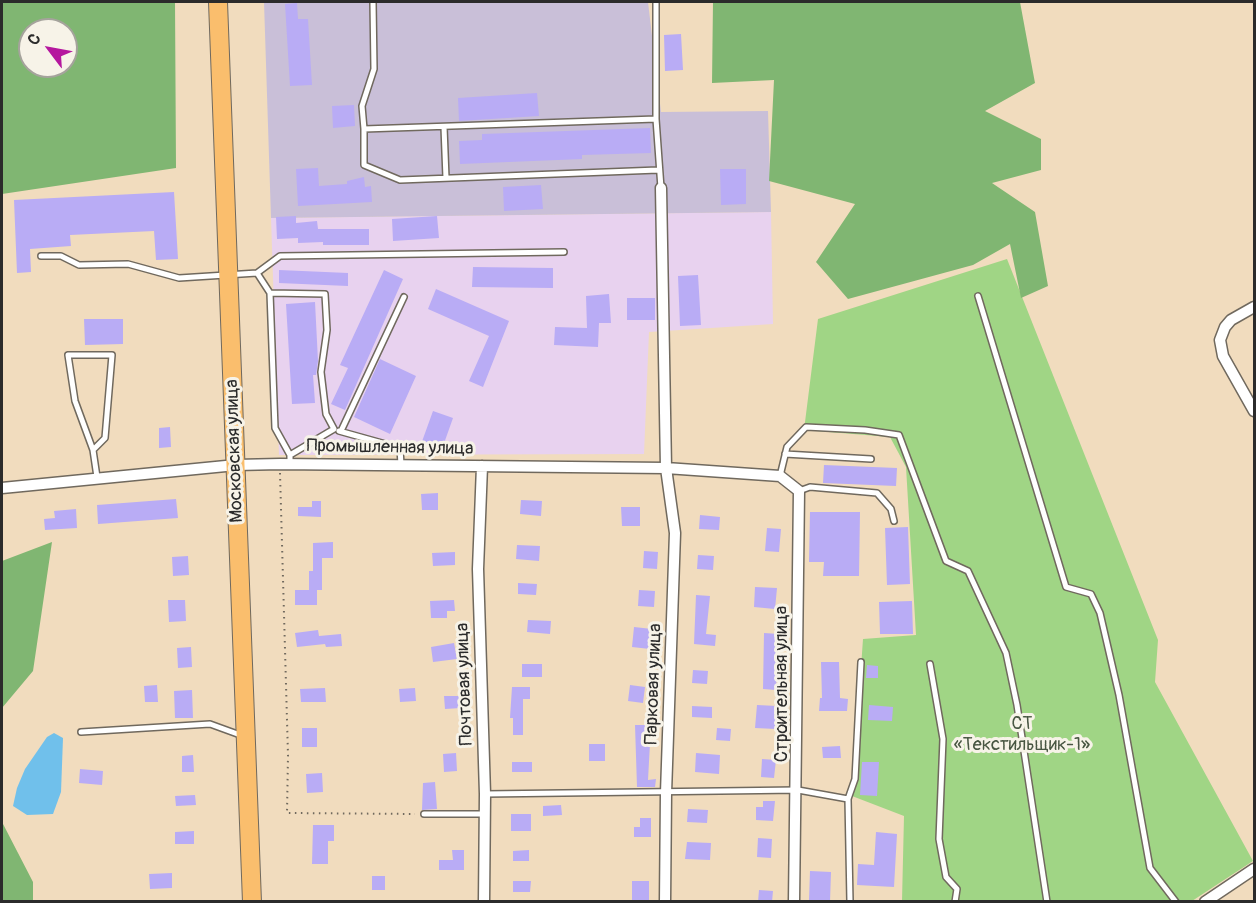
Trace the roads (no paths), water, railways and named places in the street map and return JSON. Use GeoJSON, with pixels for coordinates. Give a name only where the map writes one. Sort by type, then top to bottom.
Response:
{"type":"FeatureCollection","features":[{"type":"Feature","properties":{"kind":"highway","name":"Московская улица"},"geometry":{"type":"LineString","coordinates":[[218,2],[252,902]]}},
{"type":"Feature","properties":{"kind":"street","name":"Парковая улица"},"geometry":{"type":"LineString","coordinates":[[661,188],[666,468],[675,533],[666,793],[665,902]]}},
{"type":"Feature","properties":{"kind":"street"},"geometry":{"type":"LineString","coordinates":[[1254,307],[1232,320],[1225,327],[1220,340],[1223,356],[1254,411]]}},
{"type":"Feature","properties":{"kind":"street","name":"Промышленная улица"},"geometry":{"type":"LineString","coordinates":[[2,488],[97,477],[287,461],[401,465],[666,468],[780,476]]}},
{"type":"Feature","properties":{"kind":"street","name":"Почтовая улица"},"geometry":{"type":"LineString","coordinates":[[482,466],[478,569],[484,794],[484,902]]}},
{"type":"Feature","properties":{"kind":"street"},"geometry":{"type":"LineString","coordinates":[[780,476],[800,491]]}},
{"type":"Feature","properties":{"kind":"street","name":"Строительная улица"},"geometry":{"type":"LineString","coordinates":[[794,902],[798,790],[800,491]]}},
{"type":"Feature","properties":{"kind":"street"},"geometry":{"type":"LineString","coordinates":[[1205,902],[1254,869]]}},
{"type":"Feature","properties":{"kind":"lane"},"geometry":{"type":"LineString","coordinates":[[373,2],[374,69],[362,106],[364,165],[400,180],[658,170]]}},
{"type":"Feature","properties":{"kind":"lane"},"geometry":{"type":"LineString","coordinates":[[656,2],[656,119],[661,188]]}},
{"type":"Feature","properties":{"kind":"lane"},"geometry":{"type":"LineString","coordinates":[[364,129],[656,119]]}},
{"type":"Feature","properties":{"kind":"lane"},"geometry":{"type":"LineString","coordinates":[[444,127],[446,178]]}},
{"type":"Feature","properties":{"kind":"lane"},"geometry":{"type":"LineString","coordinates":[[41,256],[61,256],[79,265],[128,264],[179,278],[257,273],[280,256],[564,252]]}},
{"type":"Feature","properties":{"kind":"lane"},"geometry":{"type":"LineString","coordinates":[[257,273],[270,293],[275,428],[287,461],[334,429]]}},
{"type":"Feature","properties":{"kind":"lane"},"geometry":{"type":"LineString","coordinates":[[270,293],[325,294],[327,330],[321,372],[326,414],[334,429],[400,448],[401,465]]}},
{"type":"Feature","properties":{"kind":"lane"},"geometry":{"type":"LineString","coordinates":[[978,296],[1065,587],[1091,594],[1100,613],[1119,695],[1150,868],[1176,902]]}},
{"type":"Feature","properties":{"kind":"lane"},"geometry":{"type":"LineString","coordinates":[[341,431],[404,297]]}},
{"type":"Feature","properties":{"kind":"lane"},"geometry":{"type":"LineString","coordinates":[[93,450],[105,438],[112,355],[68,355],[75,401],[93,450],[97,477]]}},
{"type":"Feature","properties":{"kind":"lane"},"geometry":{"type":"LineString","coordinates":[[780,476],[787,447],[806,427],[865,430],[899,435],[946,561],[968,571],[1006,653],[1017,705],[1047,902]]}},
{"type":"Feature","properties":{"kind":"lane"},"geometry":{"type":"LineString","coordinates":[[785,454],[872,459]]}},
{"type":"Feature","properties":{"kind":"lane"},"geometry":{"type":"LineString","coordinates":[[800,491],[810,487],[877,493],[891,509],[894,521]]}},
{"type":"Feature","properties":{"kind":"lane"},"geometry":{"type":"LineString","coordinates":[[850,902],[848,799],[855,779],[861,663]]}},
{"type":"Feature","properties":{"kind":"lane"},"geometry":{"type":"LineString","coordinates":[[930,664],[943,739],[939,839],[946,877],[957,890],[955,902]]}},
{"type":"Feature","properties":{"kind":"lane"},"geometry":{"type":"LineString","coordinates":[[81,732],[210,724],[245,736]]}},
{"type":"Feature","properties":{"kind":"lane"},"geometry":{"type":"LineString","coordinates":[[484,794],[798,790],[848,799]]}},
{"type":"Feature","properties":{"kind":"lane"},"geometry":{"type":"LineString","coordinates":[[424,814],[484,814]]}},
{"type":"Feature","properties":{"kind":"water"},"geometry":{"type":"Polygon","coordinates":[[[54,733],[63,738],[61,792],[53,814],[27,815],[13,806],[17,788],[25,769],[47,737],[54,733]]]}},
{"type":"Feature","properties":{"kind":"park label","name":"СТ «Текстильщик-1»"},"geometry":{"type":"Point","coordinates":[1022,734]}}]}
